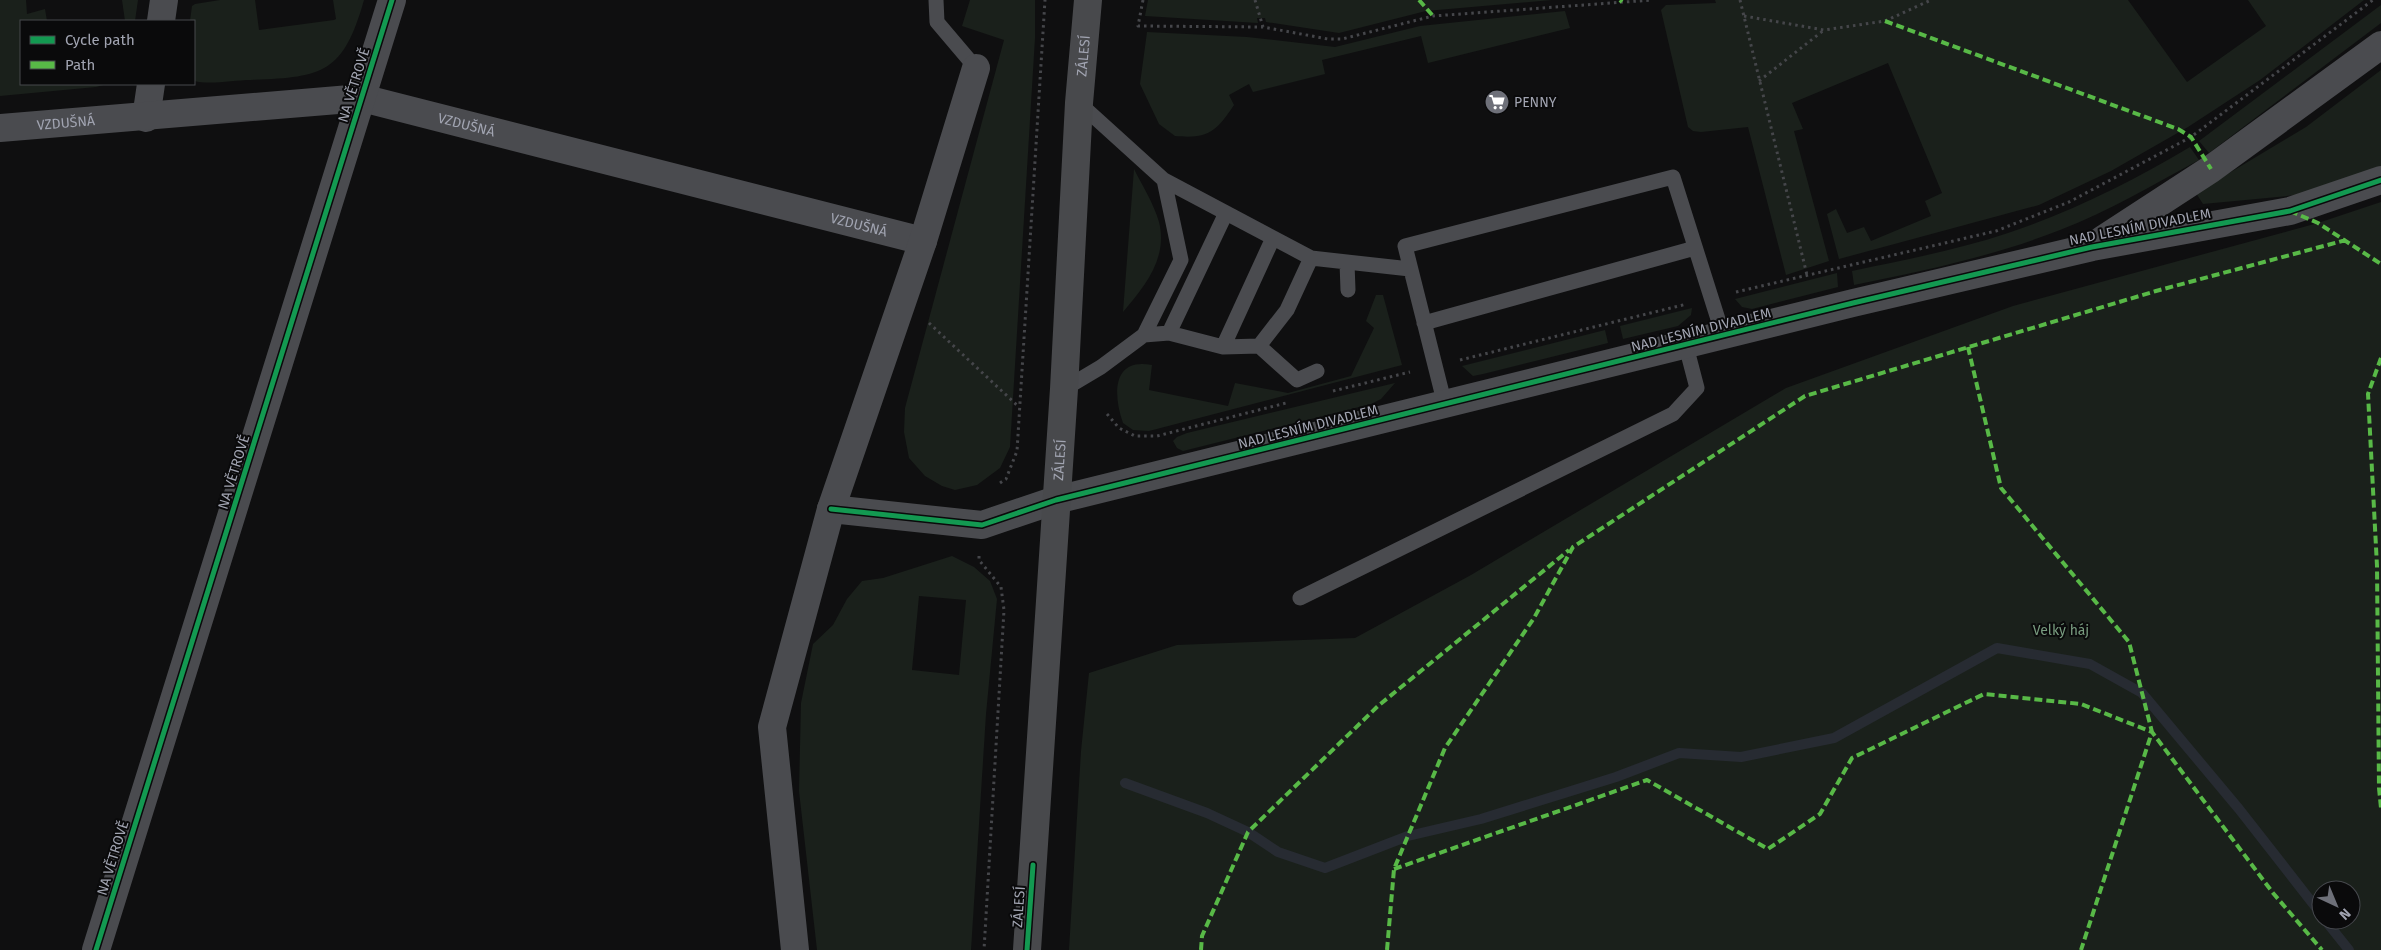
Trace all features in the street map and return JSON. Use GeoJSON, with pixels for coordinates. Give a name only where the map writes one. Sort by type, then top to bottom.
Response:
{"type":"FeatureCollection","features":[{"type":"Feature","properties":{"kind":"main road","name":"ZÁLESÍ"},"geometry":{"type":"LineString","coordinates":[[1027,950],[1064,389],[1079,103],[1088,0]]}},
{"type":"Feature","properties":{"kind":"street"},"geometry":{"type":"LineString","coordinates":[[161,20],[164,0]]}},
{"type":"Feature","properties":{"kind":"street","name":"NA VĚTROVĚ"},"geometry":{"type":"LineString","coordinates":[[96,950],[392,0]]}},
{"type":"Feature","properties":{"kind":"street","name":"NAD LESNÍM DIVADLEM"},"geometry":{"type":"LineString","coordinates":[[2092,247],[2211,169],[2381,45]]}},
{"type":"Feature","properties":{"kind":"street"},"geometry":{"type":"LineString","coordinates":[[795,950],[772,727],[831,509],[922,241],[976,68]]}},
{"type":"Feature","properties":{"kind":"street"},"geometry":{"type":"LineString","coordinates":[[146,118],[151,85]]}},
{"type":"Feature","properties":{"kind":"street","name":"VZDUŠNÁ"},"geometry":{"type":"LineString","coordinates":[[0,128],[146,118],[362,98],[922,241]]}},
{"type":"Feature","properties":{"kind":"street","name":"NAD LESNÍM DIVADLEM"},"geometry":{"type":"LineString","coordinates":[[982,525],[1056,500],[2092,247],[2290,210],[2381,180]]}},
{"type":"Feature","properties":{"kind":"street"},"geometry":{"type":"LineString","coordinates":[[831,509],[982,525]]}},
{"type":"Feature","properties":{"kind":"lane"},"geometry":{"type":"LineString","coordinates":[[936,0],[937,22],[976,68]]}},
{"type":"Feature","properties":{"kind":"lane"},"geometry":{"type":"LineString","coordinates":[[1079,103],[1164,180],[1311,258],[1410,269]]}},
{"type":"Feature","properties":{"kind":"lane"},"geometry":{"type":"LineString","coordinates":[[1445,405],[1405,246],[1673,177],[1723,336]]}},
{"type":"Feature","properties":{"kind":"lane"},"geometry":{"type":"LineString","coordinates":[[1064,389],[1101,367],[1144,335],[1181,260],[1164,180]]}},
{"type":"Feature","properties":{"kind":"lane"},"geometry":{"type":"LineString","coordinates":[[1169,333],[1226,213]]}},
{"type":"Feature","properties":{"kind":"lane"},"geometry":{"type":"LineString","coordinates":[[1223,347],[1273,238]]}},
{"type":"Feature","properties":{"kind":"lane"},"geometry":{"type":"LineString","coordinates":[[1424,323],[1695,248]]}},
{"type":"Feature","properties":{"kind":"lane"},"geometry":{"type":"LineString","coordinates":[[1259,346],[1287,310],[1311,258]]}},
{"type":"Feature","properties":{"kind":"lane"},"geometry":{"type":"LineString","coordinates":[[1347,263],[1348,290]]}},
{"type":"Feature","properties":{"kind":"lane"},"geometry":{"type":"LineString","coordinates":[[1144,335],[1169,333],[1223,347],[1259,346],[1297,380],[1317,371]]}},
{"type":"Feature","properties":{"kind":"lane"},"geometry":{"type":"LineString","coordinates":[[1300,598],[1673,414],[1698,388],[1686,346]]}},
{"type":"Feature","properties":{"kind":"path"},"geometry":{"type":"LineString","coordinates":[[984,950],[1004,610],[1001,587],[979,560],[982,525],[991,490],[1006,479],[1017,451],[1045,0]]}},
{"type":"Feature","properties":{"kind":"path"},"geometry":{"type":"LineString","coordinates":[[1143,0],[1138,26],[1263,27],[1328,39],[1342,39],[1433,16],[1652,0]]}},
{"type":"Feature","properties":{"kind":"path"},"geometry":{"type":"LineString","coordinates":[[1255,0],[1263,27]]}},
{"type":"Feature","properties":{"kind":"path"},"geometry":{"type":"LineString","coordinates":[[1740,0],[1807,275]]}},
{"type":"Feature","properties":{"kind":"path"},"geometry":{"type":"LineString","coordinates":[[1744,16],[1824,30],[1885,21],[1931,0]]}},
{"type":"Feature","properties":{"kind":"path"},"geometry":{"type":"LineString","coordinates":[[1330,392],[1710,298],[1996,231],[2069,202],[2192,137],[2373,0]]}},
{"type":"Feature","properties":{"kind":"path"},"geometry":{"type":"LineString","coordinates":[[1759,81],[1824,30]]}},
{"type":"Feature","properties":{"kind":"path"},"geometry":{"type":"LineString","coordinates":[[902,298],[1020,408]]}},
{"type":"Feature","properties":{"kind":"path"},"geometry":{"type":"LineString","coordinates":[[1107,414],[1119,428],[1135,436],[1158,436],[1291,402]]}},
{"type":"Feature","properties":{"kind":"green space"},"geometry":{"type":"Polygon","coordinates":[[[0,0],[26,0],[27,14],[45,9],[47,20],[20,20],[20,85],[103,85],[96,87],[0,96],[0,0]]]}},
{"type":"Feature","properties":{"kind":"green space"},"geometry":{"type":"Polygon","coordinates":[[[122,0],[138,0],[135,20],[125,20],[122,0]]]}},
{"type":"Feature","properties":{"kind":"green space"},"geometry":{"type":"Polygon","coordinates":[[[220,0],[255,0],[259,30],[334,20],[336,19],[333,0],[364,0],[348,43],[338,57],[327,67],[296,77],[215,82],[195,81],[195,20],[190,20],[192,6],[220,0]]]}},
{"type":"Feature","properties":{"kind":"green space"},"geometry":{"type":"Polygon","coordinates":[[[970,0],[1035,0],[1035,38],[1010,447],[1000,468],[977,485],[955,490],[942,486],[925,476],[909,458],[904,432],[905,408],[1004,40],[962,26],[970,0]]]}},
{"type":"Feature","properties":{"kind":"green space"},"geometry":{"type":"Polygon","coordinates":[[[1148,0],[1552,0],[1426,11],[1339,33],[1266,22],[1265,18],[1257,18],[1258,23],[1145,16],[1148,0]]]}},
{"type":"Feature","properties":{"kind":"green space"},"geometry":{"type":"Polygon","coordinates":[[[1715,0],[2128,0],[2187,82],[2266,26],[2248,0],[2364,0],[2260,80],[2188,127],[2111,171],[2039,205],[1839,259],[1827,214],[1836,209],[1847,233],[1864,227],[1871,241],[1931,216],[1925,201],[1942,193],[1888,63],[1792,103],[1803,129],[1794,131],[1829,261],[1786,275],[1748,127],[1701,132],[1693,131],[1688,127],[1661,10],[1666,5],[1716,3],[1715,0]]]}},
{"type":"Feature","properties":{"kind":"green space"},"geometry":{"type":"Polygon","coordinates":[[[2381,5],[2381,23],[2209,153],[2199,141],[2381,5]]]}},
{"type":"Feature","properties":{"kind":"green space"},"geometry":{"type":"Polygon","coordinates":[[[1565,11],[1570,28],[1428,63],[1421,36],[1322,60],[1325,74],[1253,92],[1249,84],[1229,95],[1234,105],[1222,122],[1203,135],[1175,136],[1159,124],[1140,84],[1147,32],[1247,37],[1335,47],[1420,26],[1565,11]]]}},
{"type":"Feature","properties":{"kind":"green space"},"geometry":{"type":"Polygon","coordinates":[[[2381,70],[2381,166],[2379,168],[2308,194],[2203,204],[2196,193],[2306,127],[2381,70]]]}},
{"type":"Feature","properties":{"kind":"green space"},"geometry":{"type":"Polygon","coordinates":[[[2190,147],[2199,160],[2078,223],[2010,248],[1933,268],[1854,285],[1852,271],[1950,250],[2032,225],[2101,195],[2190,147]]]}},
{"type":"Feature","properties":{"kind":"green space"},"geometry":{"type":"Polygon","coordinates":[[[1134,169],[1157,215],[1161,235],[1160,248],[1153,271],[1123,312],[1134,169]]]}},
{"type":"Feature","properties":{"kind":"green space","name":"Velký háj"},"geometry":{"type":"Polygon","coordinates":[[[2381,202],[2381,950],[1069,950],[1081,751],[1089,673],[1177,645],[1355,638],[1471,575],[1786,388],[2013,306],[2318,223],[2381,202]]]}},
{"type":"Feature","properties":{"kind":"green space"},"geometry":{"type":"Polygon","coordinates":[[[1837,273],[1838,287],[1752,309],[1742,307],[1735,299],[1837,273]]]}},
{"type":"Feature","properties":{"kind":"green space"},"geometry":{"type":"Polygon","coordinates":[[[1376,295],[1383,295],[1402,365],[1149,431],[1133,430],[1123,423],[1118,401],[1117,390],[1119,381],[1123,372],[1129,367],[1139,364],[1152,365],[1149,390],[1228,406],[1235,383],[1288,393],[1351,376],[1374,328],[1366,321],[1376,295]]]}},
{"type":"Feature","properties":{"kind":"green space"},"geometry":{"type":"Polygon","coordinates":[[[1692,308],[1691,315],[1678,326],[1623,339],[1620,326],[1692,308]]]}},
{"type":"Feature","properties":{"kind":"green space"},"geometry":{"type":"Polygon","coordinates":[[[1605,330],[1608,343],[1473,376],[1462,366],[1605,330]]]}},
{"type":"Feature","properties":{"kind":"green space"},"geometry":{"type":"Polygon","coordinates":[[[1395,383],[1381,399],[1371,404],[1183,451],[1177,448],[1173,441],[1187,433],[1395,383]]]}},
{"type":"Feature","properties":{"kind":"green space"},"geometry":{"type":"Polygon","coordinates":[[[952,556],[974,567],[990,581],[997,599],[986,714],[971,950],[817,950],[799,791],[801,703],[813,644],[833,625],[847,599],[862,581],[883,578],[952,556]],[[919,596],[912,670],[959,675],[966,600],[919,596]]]}},
{"type":"Feature","properties":{"kind":"waterway"},"geometry":{"type":"LineString","coordinates":[[1125,783],[1207,813],[1248,832],[1278,852],[1325,868],[1408,836],[1481,819],[1616,777],[1679,753],[1741,757],[1834,738],[1997,648],[2090,664],[2142,693],[2239,809],[2311,901]]}},
{"type":"Feature","properties":{"kind":"waterway"},"geometry":{"type":"LineString","coordinates":[[2333,930],[2349,950]]}},
{"type":"Feature","properties":{"kind":"marked path"},"geometry":{"type":"LineString","coordinates":[[1419,0],[1433,16]]}},
{"type":"Feature","properties":{"kind":"marked path"},"geometry":{"type":"LineString","coordinates":[[1885,21],[2178,129],[2191,137],[2211,169]]}},
{"type":"Feature","properties":{"kind":"marked path"},"geometry":{"type":"LineString","coordinates":[[2290,211],[2318,223],[2381,264]]}},
{"type":"Feature","properties":{"kind":"marked path"},"geometry":{"type":"LineString","coordinates":[[1387,950],[1394,869],[1445,748],[1534,618],[1573,547],[1805,396],[2156,291],[2346,240]]}},
{"type":"Feature","properties":{"kind":"marked path"},"geometry":{"type":"LineString","coordinates":[[1968,347],[2001,488],[2129,642],[2152,732],[2081,950]]}},
{"type":"Feature","properties":{"kind":"marked path"},"geometry":{"type":"LineString","coordinates":[[2381,358],[2368,394],[2377,566],[2379,788],[2381,808]]}},
{"type":"Feature","properties":{"kind":"marked path"},"geometry":{"type":"LineString","coordinates":[[1201,950],[1202,936],[1248,832],[1378,706],[1569,550]]}},
{"type":"Feature","properties":{"kind":"marked path"},"geometry":{"type":"LineString","coordinates":[[1394,869],[1647,780],[1768,849],[1820,814],[1852,758],[1984,694],[2081,704],[2152,732],[2273,893],[2322,950]]}},
{"type":"Feature","properties":{"kind":"cycle path"},"geometry":{"type":"LineString","coordinates":[[96,950],[392,0]]}},
{"type":"Feature","properties":{"kind":"cycle path"},"geometry":{"type":"LineString","coordinates":[[831,509],[982,525],[1056,500],[1853,303],[2092,247],[2290,211],[2381,180]]}},
{"type":"Feature","properties":{"kind":"cycle path"},"geometry":{"type":"LineString","coordinates":[[1027,950],[1033,865]]}},
{"type":"Feature","properties":{"kind":"place","name":"PENNY"},"geometry":{"type":"Point","coordinates":[1497,102]}}]}
